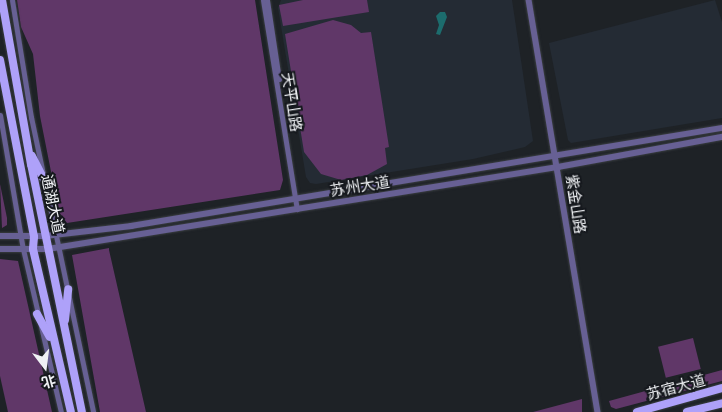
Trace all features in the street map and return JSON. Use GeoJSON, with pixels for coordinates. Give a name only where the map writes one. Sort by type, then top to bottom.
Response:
{"type":"FeatureCollection","features":[{"type":"Feature","properties":{"kind":"main road","name":"通湖大道"},"geometry":{"type":"LineString","coordinates":[[2,0],[45,236],[82,412]]}},
{"type":"Feature","properties":{"kind":"main road","name":"通湖大道"},"geometry":{"type":"LineString","coordinates":[[0,60],[34,237],[33,249],[70,412]]}},
{"type":"Feature","properties":{"kind":"main road"},"geometry":{"type":"LineString","coordinates":[[28,148],[47,186]]}},
{"type":"Feature","properties":{"kind":"main road"},"geometry":{"type":"LineString","coordinates":[[64,327],[68,290]]}},
{"type":"Feature","properties":{"kind":"main road"},"geometry":{"type":"LineString","coordinates":[[37,314],[54,345]]}},
{"type":"Feature","properties":{"kind":"main road","name":"苏宿大道"},"geometry":{"type":"LineString","coordinates":[[637,412],[722,388]]}},
{"type":"Feature","properties":{"kind":"main road"},"geometry":{"type":"LineString","coordinates":[[63,412],[66,393]]}},
{"type":"Feature","properties":{"kind":"main road","name":"苏宿大道"},"geometry":{"type":"LineString","coordinates":[[687,412],[722,403]]}},
{"type":"Feature","properties":{"kind":"street"},"geometry":{"type":"LineString","coordinates":[[12,0],[58,247],[93,412]]}},
{"type":"Feature","properties":{"kind":"street","name":"天平山路"},"geometry":{"type":"LineString","coordinates":[[265,0],[298,208]]}},
{"type":"Feature","properties":{"kind":"street","name":"紫金山路"},"geometry":{"type":"LineString","coordinates":[[529,0],[598,412]]}},
{"type":"Feature","properties":{"kind":"street"},"geometry":{"type":"LineString","coordinates":[[0,115],[23,249],[37,314],[63,412]]}},
{"type":"Feature","properties":{"kind":"street","name":"苏州大道"},"geometry":{"type":"LineString","coordinates":[[0,236],[34,237],[131,226],[297,200],[722,128]]}},
{"type":"Feature","properties":{"kind":"street","name":"苏州大道"},"geometry":{"type":"LineString","coordinates":[[0,249],[48,249],[558,167],[722,137]]}},
{"type":"Feature","properties":{"kind":"shaded area"},"geometry":{"type":"Polygon","coordinates":[[[17,0],[255,0],[283,180],[280,190],[67,223],[59,212],[40,116],[33,54],[21,27],[17,0]]]}},
{"type":"Feature","properties":{"kind":"shaded area"},"geometry":{"type":"Polygon","coordinates":[[[281,0],[512,0],[533,141],[525,147],[473,159],[316,184],[310,183],[306,177],[278,8],[281,0]]]}},
{"type":"Feature","properties":{"kind":"shaded area"},"geometry":{"type":"Polygon","coordinates":[[[303,0],[367,0],[369,12],[283,26],[279,5],[303,0]]]}},
{"type":"Feature","properties":{"kind":"shaded area"},"geometry":{"type":"Polygon","coordinates":[[[715,0],[722,22],[722,118],[571,143],[568,140],[549,43],[715,0]]]}},
{"type":"Feature","properties":{"kind":"shaded area"},"geometry":{"type":"Polygon","coordinates":[[[333,20],[351,25],[361,33],[371,32],[389,147],[385,148],[387,164],[367,175],[341,180],[321,174],[304,152],[285,34],[333,20]]]}},
{"type":"Feature","properties":{"kind":"shaded area"},"geometry":{"type":"Polygon","coordinates":[[[0,184],[7,218],[7,225],[2,228],[0,184]]]}},
{"type":"Feature","properties":{"kind":"shaded area"},"geometry":{"type":"Polygon","coordinates":[[[109,248],[146,412],[100,412],[72,255],[109,248]]]}},
{"type":"Feature","properties":{"kind":"shaded area"},"geometry":{"type":"Polygon","coordinates":[[[0,259],[18,261],[52,412],[8,412],[0,376],[0,259]]]}},
{"type":"Feature","properties":{"kind":"shaded area"},"geometry":{"type":"Polygon","coordinates":[[[693,338],[701,369],[666,378],[658,347],[693,338]]]}},
{"type":"Feature","properties":{"kind":"shaded area"},"geometry":{"type":"Polygon","coordinates":[[[722,370],[722,381],[616,409],[611,407],[609,401],[722,370]]]}},
{"type":"Feature","properties":{"kind":"shaded area"},"geometry":{"type":"Polygon","coordinates":[[[582,399],[582,412],[533,412],[582,399]]]}},
{"type":"Feature","properties":{"kind":"water"},"geometry":{"type":"Polygon","coordinates":[[[440,12],[445,12],[447,17],[440,35],[436,34],[439,25],[436,16],[440,12]]]}}]}
